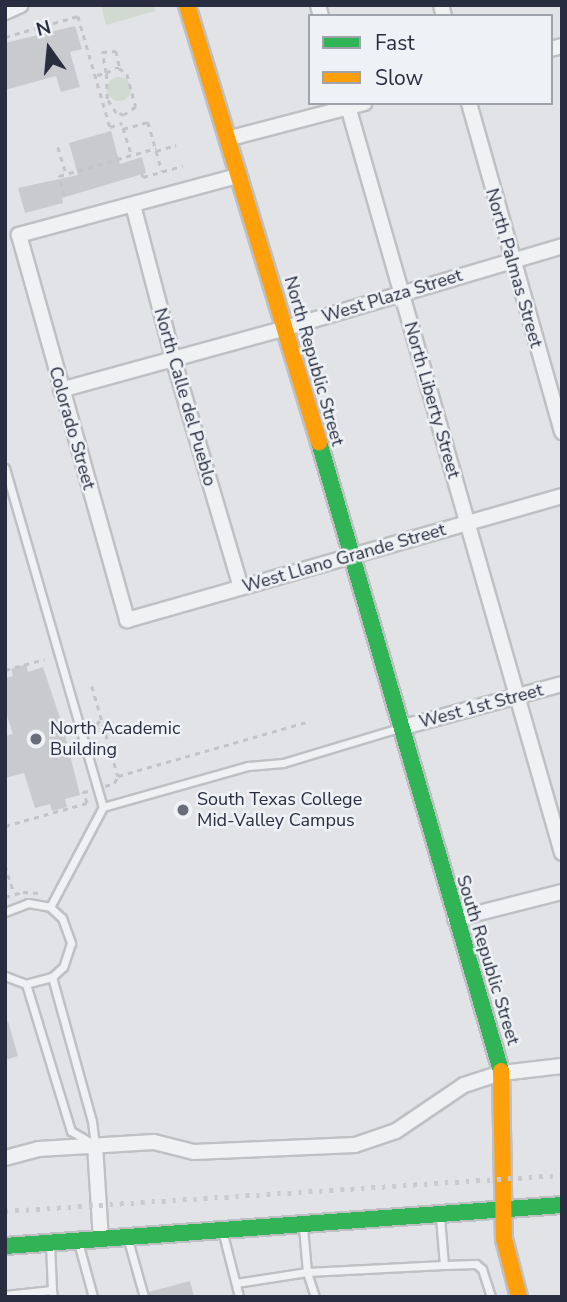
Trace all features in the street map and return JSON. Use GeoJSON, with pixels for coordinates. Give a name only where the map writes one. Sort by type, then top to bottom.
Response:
{"type":"FeatureCollection","features":[{"type":"Feature","properties":{"kind":"street"},"geometry":{"type":"LineString","coordinates":[[5,12],[21,5]]}},
{"type":"Feature","properties":{"kind":"street","name":"North Republic Street"},"geometry":{"type":"LineString","coordinates":[[187,5],[237,176],[286,328],[400,728]]}},
{"type":"Feature","properties":{"kind":"street","name":"North Palmas Street"},"geometry":{"type":"LineString","coordinates":[[470,105],[511,260],[562,432]]}},
{"type":"Feature","properties":{"kind":"street"},"geometry":{"type":"LineString","coordinates":[[227,139],[348,106]]}},
{"type":"Feature","properties":{"kind":"street","name":"North Liberty Street"},"geometry":{"type":"LineString","coordinates":[[348,106],[562,853]]}},
{"type":"Feature","properties":{"kind":"street"},"geometry":{"type":"LineString","coordinates":[[133,205],[237,176]]}},
{"type":"Feature","properties":{"kind":"street","name":"Colorado Street"},"geometry":{"type":"LineString","coordinates":[[127,620],[19,235],[133,205]]}},
{"type":"Feature","properties":{"kind":"street","name":"North Calle del Pueblo"},"geometry":{"type":"LineString","coordinates":[[133,205],[173,358],[241,587]]}},
{"type":"Feature","properties":{"kind":"street","name":"West Plaza Street"},"geometry":{"type":"LineString","coordinates":[[61,390],[286,328],[562,246]]}},
{"type":"Feature","properties":{"kind":"street","name":"West Llano Grande Street"},"geometry":{"type":"LineString","coordinates":[[127,620],[562,496]]}},
{"type":"Feature","properties":{"kind":"street","name":"West 1st Street"},"geometry":{"type":"LineString","coordinates":[[400,728],[562,684]]}},
{"type":"Feature","properties":{"kind":"street","name":"South Republic Street"},"geometry":{"type":"LineString","coordinates":[[400,728],[502,1073],[504,1239],[519,1297]]}},
{"type":"Feature","properties":{"kind":"street"},"geometry":{"type":"LineString","coordinates":[[455,919],[562,892]]}},
{"type":"Feature","properties":{"kind":"street"},"geometry":{"type":"LineString","coordinates":[[5,1158],[38,1149],[154,1142],[194,1152],[355,1145],[396,1131],[464,1085],[502,1073],[562,1066]]}},
{"type":"Feature","properties":{"kind":"street"},"geometry":{"type":"LineString","coordinates":[[94,1145],[101,1240]]}},
{"type":"Feature","properties":{"kind":"street"},"geometry":{"type":"LineString","coordinates":[[5,1246],[562,1205]]}},
{"type":"Feature","properties":{"kind":"lane"},"geometry":{"type":"LineString","coordinates":[[5,468],[103,807],[50,907]]}},
{"type":"Feature","properties":{"kind":"lane"},"geometry":{"type":"LineString","coordinates":[[103,807],[248,766],[283,763],[400,728]]}},
{"type":"Feature","properties":{"kind":"lane"},"geometry":{"type":"LineString","coordinates":[[5,912],[28,903],[50,907],[62,918],[71,943],[63,967],[52,977],[26,984],[5,976]]}},
{"type":"Feature","properties":{"kind":"lane"},"geometry":{"type":"LineString","coordinates":[[52,977],[92,1121],[94,1145]]}},
{"type":"Feature","properties":{"kind":"lane"},"geometry":{"type":"LineString","coordinates":[[26,984],[71,1131],[94,1145]]}},
{"type":"Feature","properties":{"kind":"lane"},"geometry":{"type":"LineString","coordinates":[[439,1213],[444,1265]]}},
{"type":"Feature","properties":{"kind":"lane"},"geometry":{"type":"LineString","coordinates":[[302,1224],[307,1272],[315,1297]]}},
{"type":"Feature","properties":{"kind":"lane"},"geometry":{"type":"LineString","coordinates":[[222,1230],[239,1297]]}},
{"type":"Feature","properties":{"kind":"lane"},"geometry":{"type":"LineString","coordinates":[[128,1238],[144,1297]]}},
{"type":"Feature","properties":{"kind":"lane"},"geometry":{"type":"LineString","coordinates":[[78,1242],[93,1297]]}},
{"type":"Feature","properties":{"kind":"lane"},"geometry":{"type":"LineString","coordinates":[[5,1296],[53,1293],[50,1244]]}},
{"type":"Feature","properties":{"kind":"lane"},"geometry":{"type":"LineString","coordinates":[[236,1283],[307,1272],[476,1264],[482,1269],[491,1297]]}},
{"type":"Feature","properties":{"kind":"path"},"geometry":{"type":"LineString","coordinates":[[5,37],[78,16],[110,127],[122,123]]}},
{"type":"Feature","properties":{"kind":"path"},"geometry":{"type":"LineString","coordinates":[[119,115],[133,112],[136,107],[127,74],[120,68],[116,51],[106,51],[101,55],[106,73],[107,99],[119,115],[132,155]]}},
{"type":"Feature","properties":{"kind":"path"},"geometry":{"type":"LineString","coordinates":[[97,75],[120,68]]}},
{"type":"Feature","properties":{"kind":"path"},"geometry":{"type":"LineString","coordinates":[[123,129],[148,122],[162,171]]}},
{"type":"Feature","properties":{"kind":"path"},"geometry":{"type":"LineString","coordinates":[[64,196],[59,177],[176,145]]}},
{"type":"Feature","properties":{"kind":"path"},"geometry":{"type":"LineString","coordinates":[[58,148],[66,174]]}},
{"type":"Feature","properties":{"kind":"path"},"geometry":{"type":"LineString","coordinates":[[142,174],[143,177],[182,166]]}},
{"type":"Feature","properties":{"kind":"path"},"geometry":{"type":"LineString","coordinates":[[5,669],[46,659]]}},
{"type":"Feature","properties":{"kind":"path"},"geometry":{"type":"LineString","coordinates":[[92,686],[118,776]]}},
{"type":"Feature","properties":{"kind":"path"},"geometry":{"type":"LineString","coordinates":[[102,720],[96,726],[104,728]]}},
{"type":"Feature","properties":{"kind":"path"},"geometry":{"type":"LineString","coordinates":[[104,786],[114,783],[118,776],[310,721]]}},
{"type":"Feature","properties":{"kind":"path"},"geometry":{"type":"LineString","coordinates":[[5,826],[87,803],[83,792]]}},
{"type":"Feature","properties":{"kind":"path"},"geometry":{"type":"LineString","coordinates":[[5,865],[14,894]]}},
{"type":"Feature","properties":{"kind":"path"},"geometry":{"type":"LineString","coordinates":[[5,897],[40,893]]}},
{"type":"Feature","properties":{"kind":"shaded area"},"geometry":{"type":"Polygon","coordinates":[[[101,5],[154,5],[155,11],[106,25],[101,5]]]}},
{"type":"Feature","properties":{"kind":"shaded area"},"geometry":{"type":"Polygon","coordinates":[[[119,77],[127,81],[131,89],[127,97],[119,101],[111,97],[107,89],[111,81],[119,77]]]}},
{"type":"Feature","properties":{"kind":"building"},"geometry":{"type":"Polygon","coordinates":[[[75,26],[82,49],[70,52],[80,87],[61,92],[56,76],[5,90],[5,43],[75,26]]]}},
{"type":"Feature","properties":{"kind":"building"},"geometry":{"type":"Polygon","coordinates":[[[111,131],[120,164],[142,157],[146,173],[62,198],[63,203],[25,213],[18,188],[78,175],[69,143],[111,131]]]}},
{"type":"Feature","properties":{"kind":"building","name":"North Academic Building"},"geometry":{"type":"Polygon","coordinates":[[[26,664],[28,672],[43,667],[63,727],[80,795],[65,799],[67,807],[52,811],[50,804],[35,808],[24,773],[5,778],[5,736],[13,734],[5,709],[5,678],[13,676],[11,669],[26,664]]]}},
{"type":"Feature","properties":{"kind":"building"},"geometry":{"type":"Polygon","coordinates":[[[8,1021],[18,1056],[5,1060],[5,1022],[8,1021]]]}},
{"type":"Feature","properties":{"kind":"building"},"geometry":{"type":"Polygon","coordinates":[[[190,1281],[194,1297],[150,1297],[149,1292],[190,1281]]]}},
{"type":"Feature","properties":{"kind":"railway"},"geometry":{"type":"LineString","coordinates":[[5,1211],[562,1175]]}},
{"type":"Feature","properties":{"kind":"traffic: fast"},"geometry":{"type":"LineString","coordinates":[[319,442],[501,1071]]}},
{"type":"Feature","properties":{"kind":"traffic: fast"},"geometry":{"type":"LineString","coordinates":[[5,1246],[562,1205]]}},
{"type":"Feature","properties":{"kind":"traffic: slow"},"geometry":{"type":"LineString","coordinates":[[187,5],[319,442]]}},
{"type":"Feature","properties":{"kind":"traffic: slow"},"geometry":{"type":"LineString","coordinates":[[501,1071],[504,1239],[519,1297]]}},
{"type":"Feature","properties":{"kind":"place","name":"North Academic Building"},"geometry":{"type":"Point","coordinates":[36,739]}},
{"type":"Feature","properties":{"kind":"place","name":"South Texas College Mid-Valley Campus"},"geometry":{"type":"Point","coordinates":[183,810]}}]}
